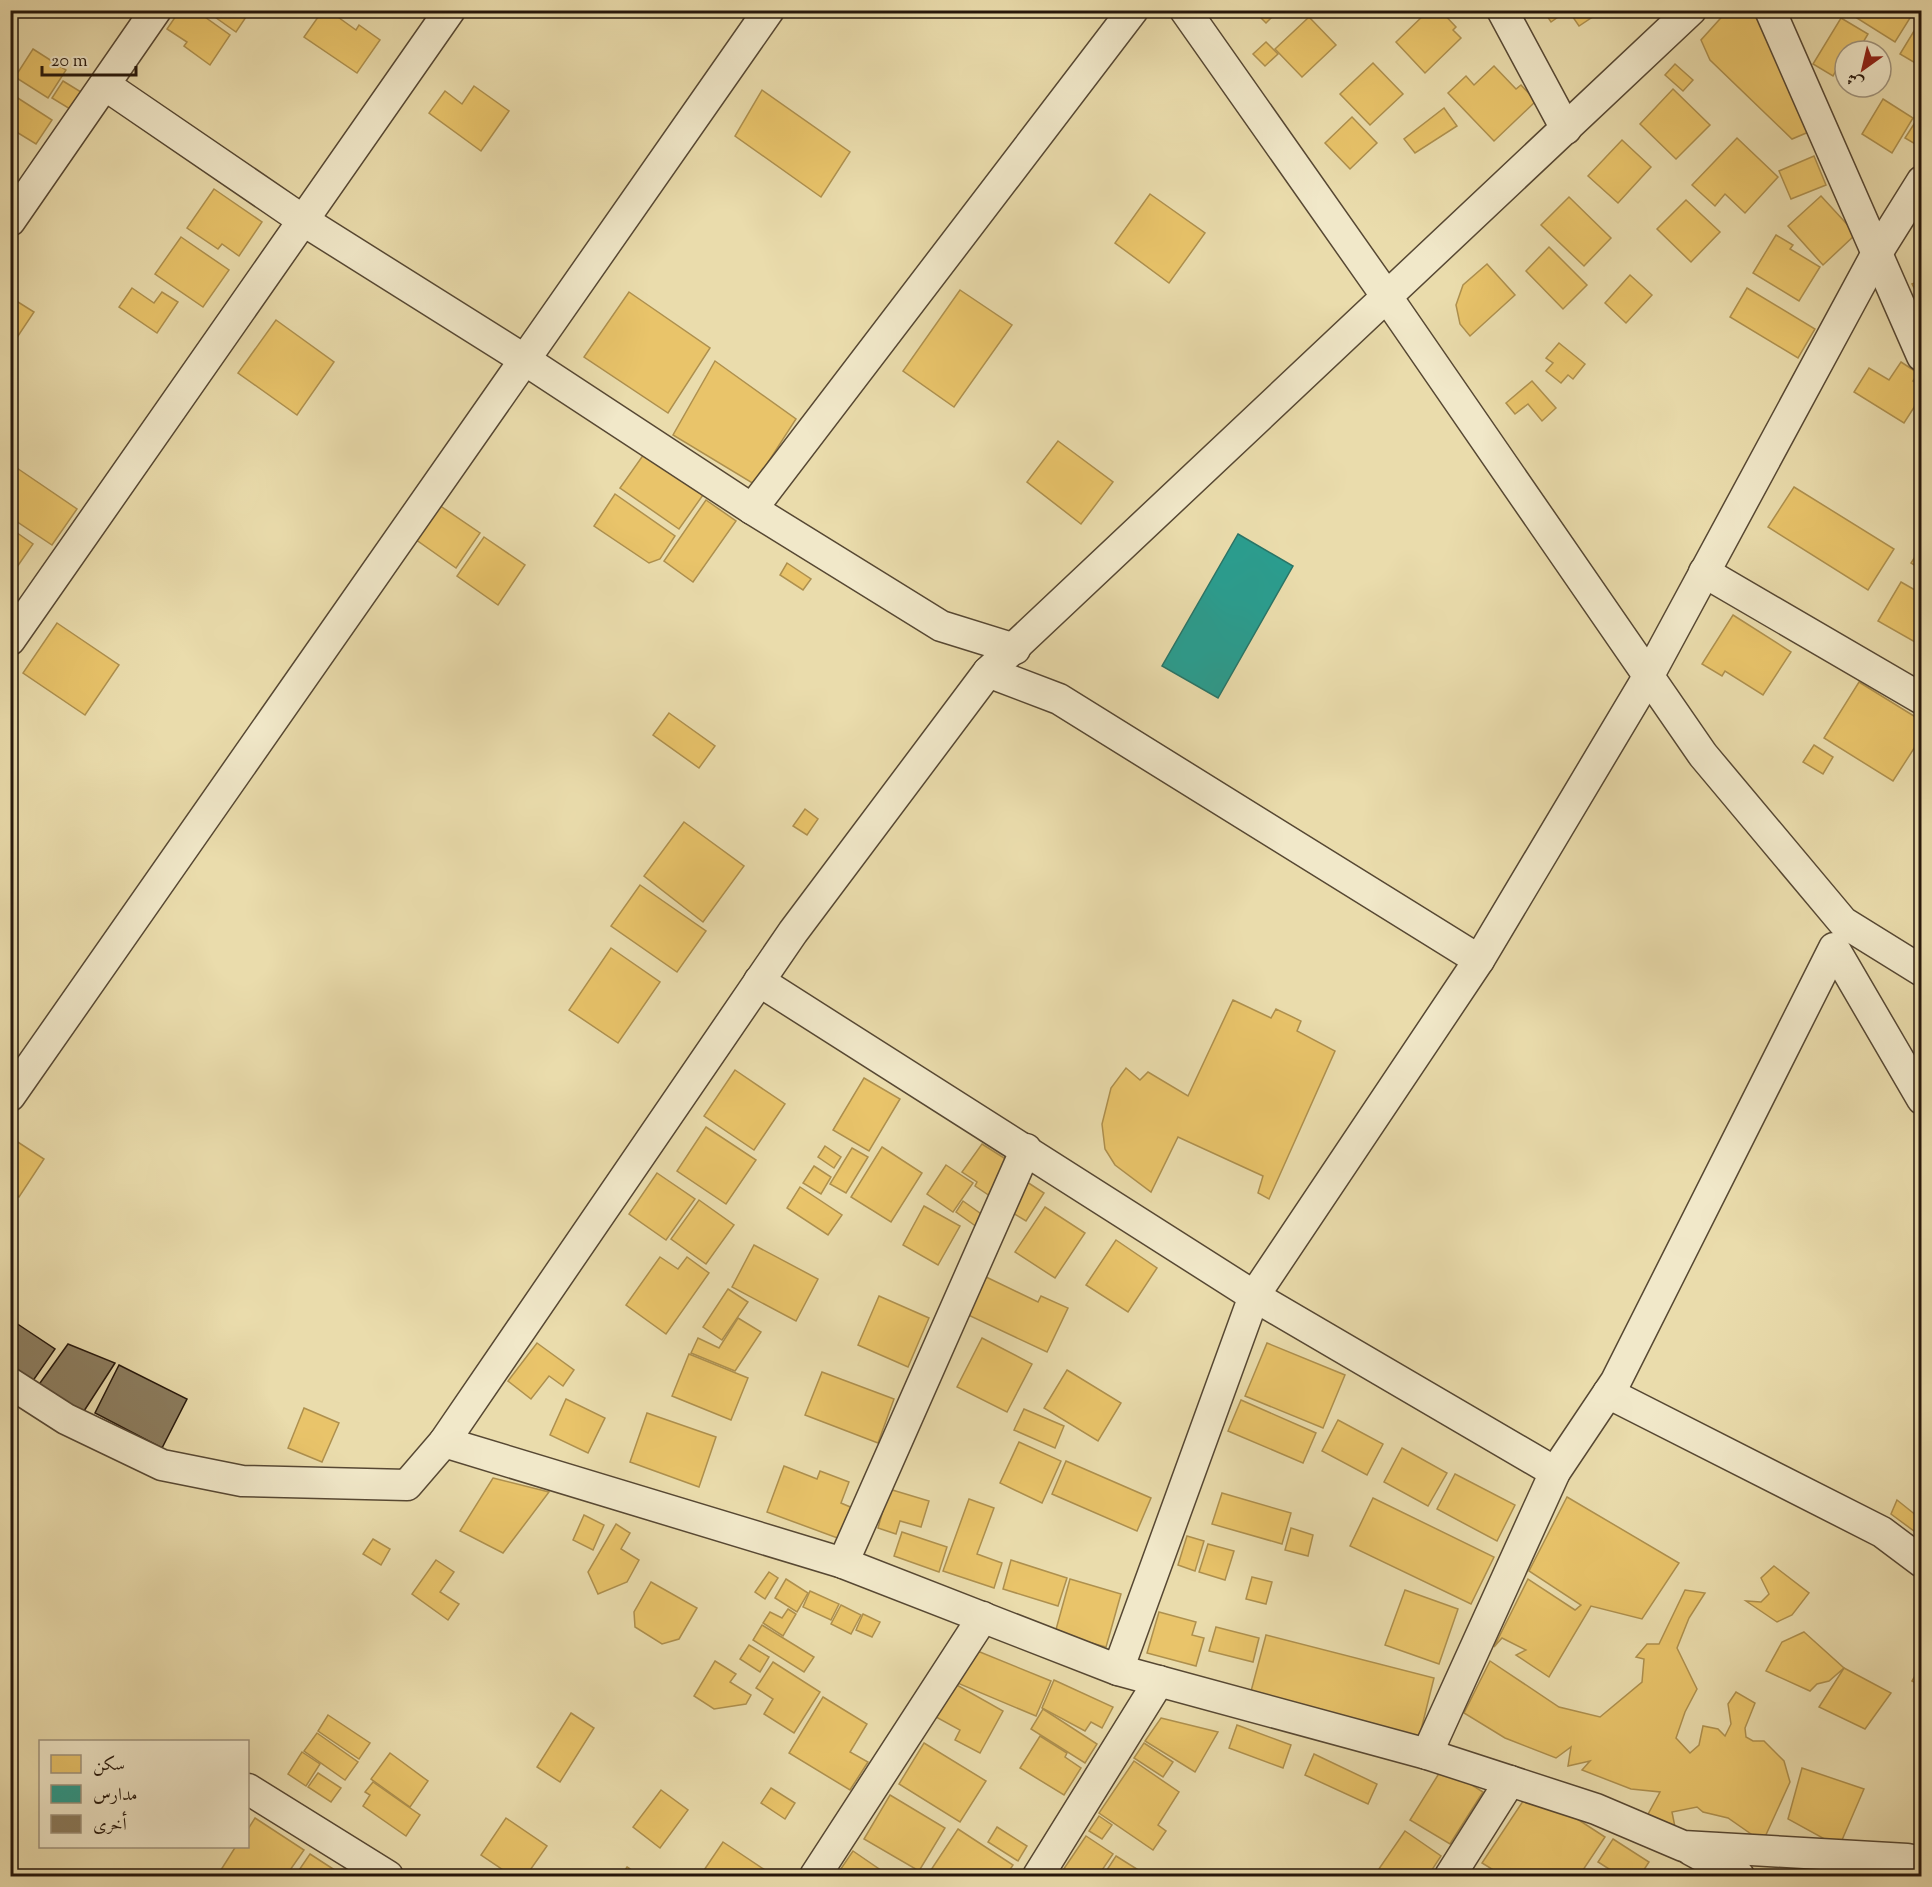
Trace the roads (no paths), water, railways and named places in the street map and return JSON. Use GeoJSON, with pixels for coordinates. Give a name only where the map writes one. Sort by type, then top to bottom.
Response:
{"type":"FeatureCollection","features":[{"type":"Feature","properties":{"kind":"street"},"geometry":{"type":"LineString","coordinates":[[10,221],[156,10]]}},
{"type":"Feature","properties":{"kind":"street"},"geometry":{"type":"LineString","coordinates":[[10,640],[450,10]]}},
{"type":"Feature","properties":{"kind":"street"},"geometry":{"type":"LineString","coordinates":[[10,1096],[769,10]]}},
{"type":"Feature","properties":{"kind":"street"},"geometry":{"type":"LineString","coordinates":[[752,509],[1133,10]]}},
{"type":"Feature","properties":{"kind":"street"},"geometry":{"type":"LineString","coordinates":[[1185,10],[1387,297],[1703,755],[1838,935],[1922,1099]]}},
{"type":"Feature","properties":{"kind":"street"},"geometry":{"type":"LineString","coordinates":[[1502,10],[1566,129]]}},
{"type":"Feature","properties":{"kind":"street"},"geometry":{"type":"LineString","coordinates":[[10,1383],[66,1419],[162,1465],[242,1481],[407,1485],[444,1442],[793,932],[988,672],[1691,10]]}},
{"type":"Feature","properties":{"kind":"street"},"geometry":{"type":"LineString","coordinates":[[1770,10],[1922,356]]}},
{"type":"Feature","properties":{"kind":"street"},"geometry":{"type":"LineString","coordinates":[[105,85],[304,221],[525,360],[752,509],[941,626],[1015,649]]}},
{"type":"Feature","properties":{"kind":"street"},"geometry":{"type":"LineString","coordinates":[[1118,1670],[1254,1296],[1479,960],[1648,677],[1876,253],[1922,182]]}},
{"type":"Feature","properties":{"kind":"street"},"geometry":{"type":"LineString","coordinates":[[1704,572],[1922,699]]}},
{"type":"Feature","properties":{"kind":"street"},"geometry":{"type":"LineString","coordinates":[[988,672],[1059,699],[1479,960]]}},
{"type":"Feature","properties":{"kind":"street"},"geometry":{"type":"LineString","coordinates":[[1838,935],[1922,971]]}},
{"type":"Feature","properties":{"kind":"street"},"geometry":{"type":"LineString","coordinates":[[1427,1754],[1555,1472],[1608,1393],[1838,935]]}},
{"type":"Feature","properties":{"kind":"street"},"geometry":{"type":"LineString","coordinates":[[759,981],[1254,1296],[1555,1472]]}},
{"type":"Feature","properties":{"kind":"street"},"geometry":{"type":"LineString","coordinates":[[843,1563],[1026,1149]]}},
{"type":"Feature","properties":{"kind":"street"},"geometry":{"type":"LineString","coordinates":[[1608,1393],[1882,1532],[1922,1562]]}},
{"type":"Feature","properties":{"kind":"street"},"geometry":{"type":"LineString","coordinates":[[444,1442],[843,1563],[1118,1670],[1427,1754],[1596,1809],[1683,1846],[1738,1876]]}},
{"type":"Feature","properties":{"kind":"street"},"geometry":{"type":"LineString","coordinates":[[815,1876],[983,1617]]}},
{"type":"Feature","properties":{"kind":"street"},"geometry":{"type":"LineString","coordinates":[[1038,1876],[1159,1681]]}},
{"type":"Feature","properties":{"kind":"street"},"geometry":{"type":"LineString","coordinates":[[1450,1876],[1510,1781]]}},
{"type":"Feature","properties":{"kind":"street"},"geometry":{"type":"LineString","coordinates":[[249,1790],[388,1876]]}},
{"type":"Feature","properties":{"kind":"street"},"geometry":{"type":"LineString","coordinates":[[1683,1846],[1908,1866]]}}]}
